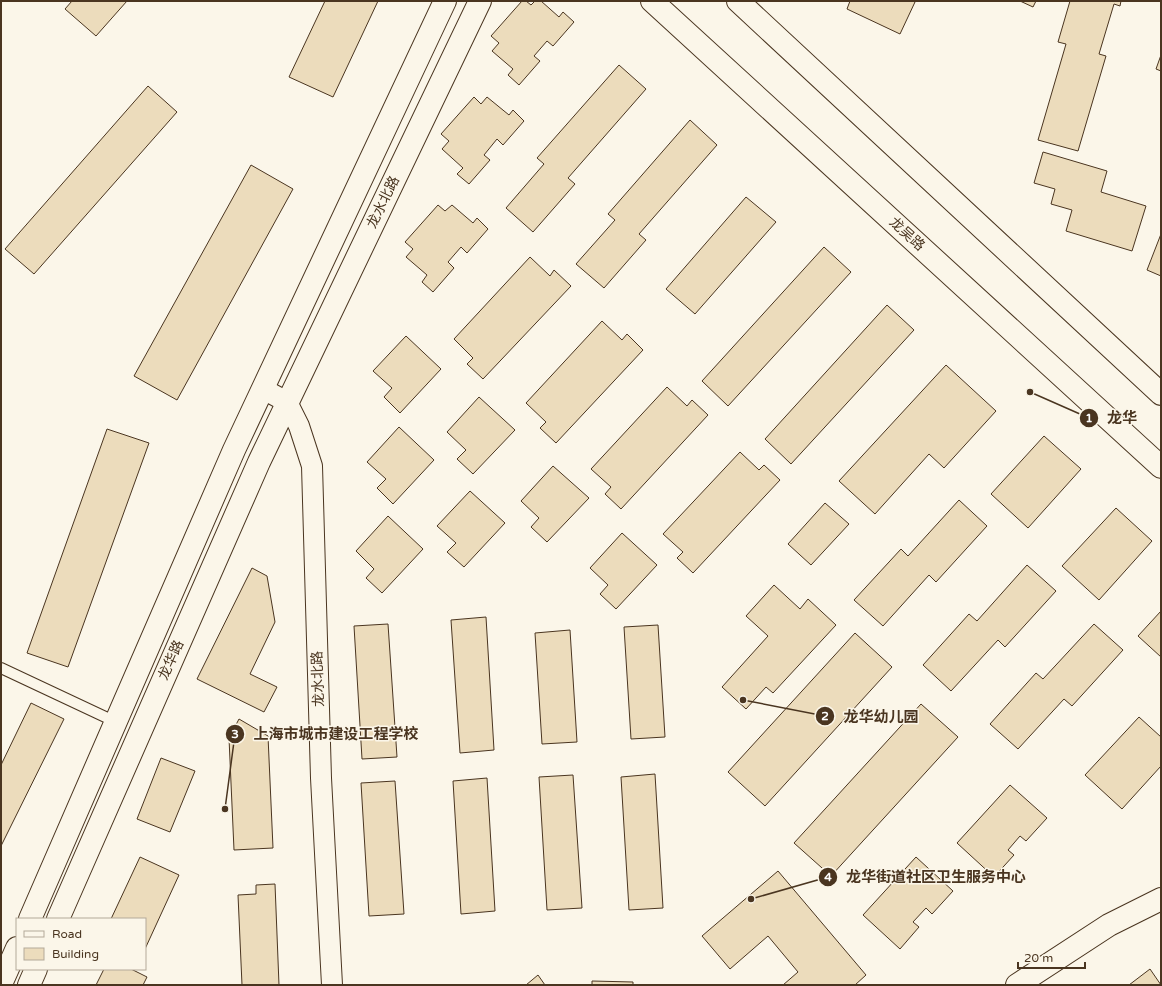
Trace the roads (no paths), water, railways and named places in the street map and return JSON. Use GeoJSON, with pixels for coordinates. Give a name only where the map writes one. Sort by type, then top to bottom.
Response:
{"type":"FeatureCollection","features":[{"type":"Feature","properties":{"kind":"main road","name":"龙水北路"},"geometry":{"type":"LineString","coordinates":[[234,450],[445,1]]}},
{"type":"Feature","properties":{"kind":"main road","name":"龙水北路"},"geometry":{"type":"LineString","coordinates":[[286,402],[480,1]]}},
{"type":"Feature","properties":{"kind":"main road","name":"龙吴路"},"geometry":{"type":"LineString","coordinates":[[652,1],[1161,467]]}},
{"type":"Feature","properties":{"kind":"main road"},"geometry":{"type":"LineString","coordinates":[[738,1],[1161,394]]}},
{"type":"Feature","properties":{"kind":"main road","name":"龙华路"},"geometry":{"type":"LineString","coordinates":[[58,918],[286,402]]}},
{"type":"Feature","properties":{"kind":"main road","name":"龙华路"},"geometry":{"type":"LineString","coordinates":[[30,918],[234,450]]}},
{"type":"Feature","properties":{"kind":"main road"},"geometry":{"type":"LineString","coordinates":[[1017,985],[1109,925],[1161,899]]}},
{"type":"Feature","properties":{"kind":"main road"},"geometry":{"type":"LineString","coordinates":[[1,984],[16,950]]}},
{"type":"Feature","properties":{"kind":"main road"},"geometry":{"type":"LineString","coordinates":[[29,985],[36,970]]}},
{"type":"Feature","properties":{"kind":"street"},"geometry":{"type":"LineString","coordinates":[[263,389],[286,402]]}},
{"type":"Feature","properties":{"kind":"street","name":"龙水北路"},"geometry":{"type":"LineString","coordinates":[[286,402],[299,426],[312,466],[321,778],[332,985]]}},
{"type":"Feature","properties":{"kind":"lane"},"geometry":{"type":"LineString","coordinates":[[1,668],[116,722]]}},
{"type":"Feature","properties":{"kind":"place","name":"龙华"},"geometry":{"type":"Point","coordinates":[1030,392]}},
{"type":"Feature","properties":{"kind":"place","name":"龙华幼儿园"},"geometry":{"type":"Point","coordinates":[743,700]}},
{"type":"Feature","properties":{"kind":"place","name":"上海市城市建设工程学校"},"geometry":{"type":"Point","coordinates":[225,809]}},
{"type":"Feature","properties":{"kind":"place","name":"龙华街道社区卫生服务中心"},"geometry":{"type":"Point","coordinates":[751,899]}}]}
